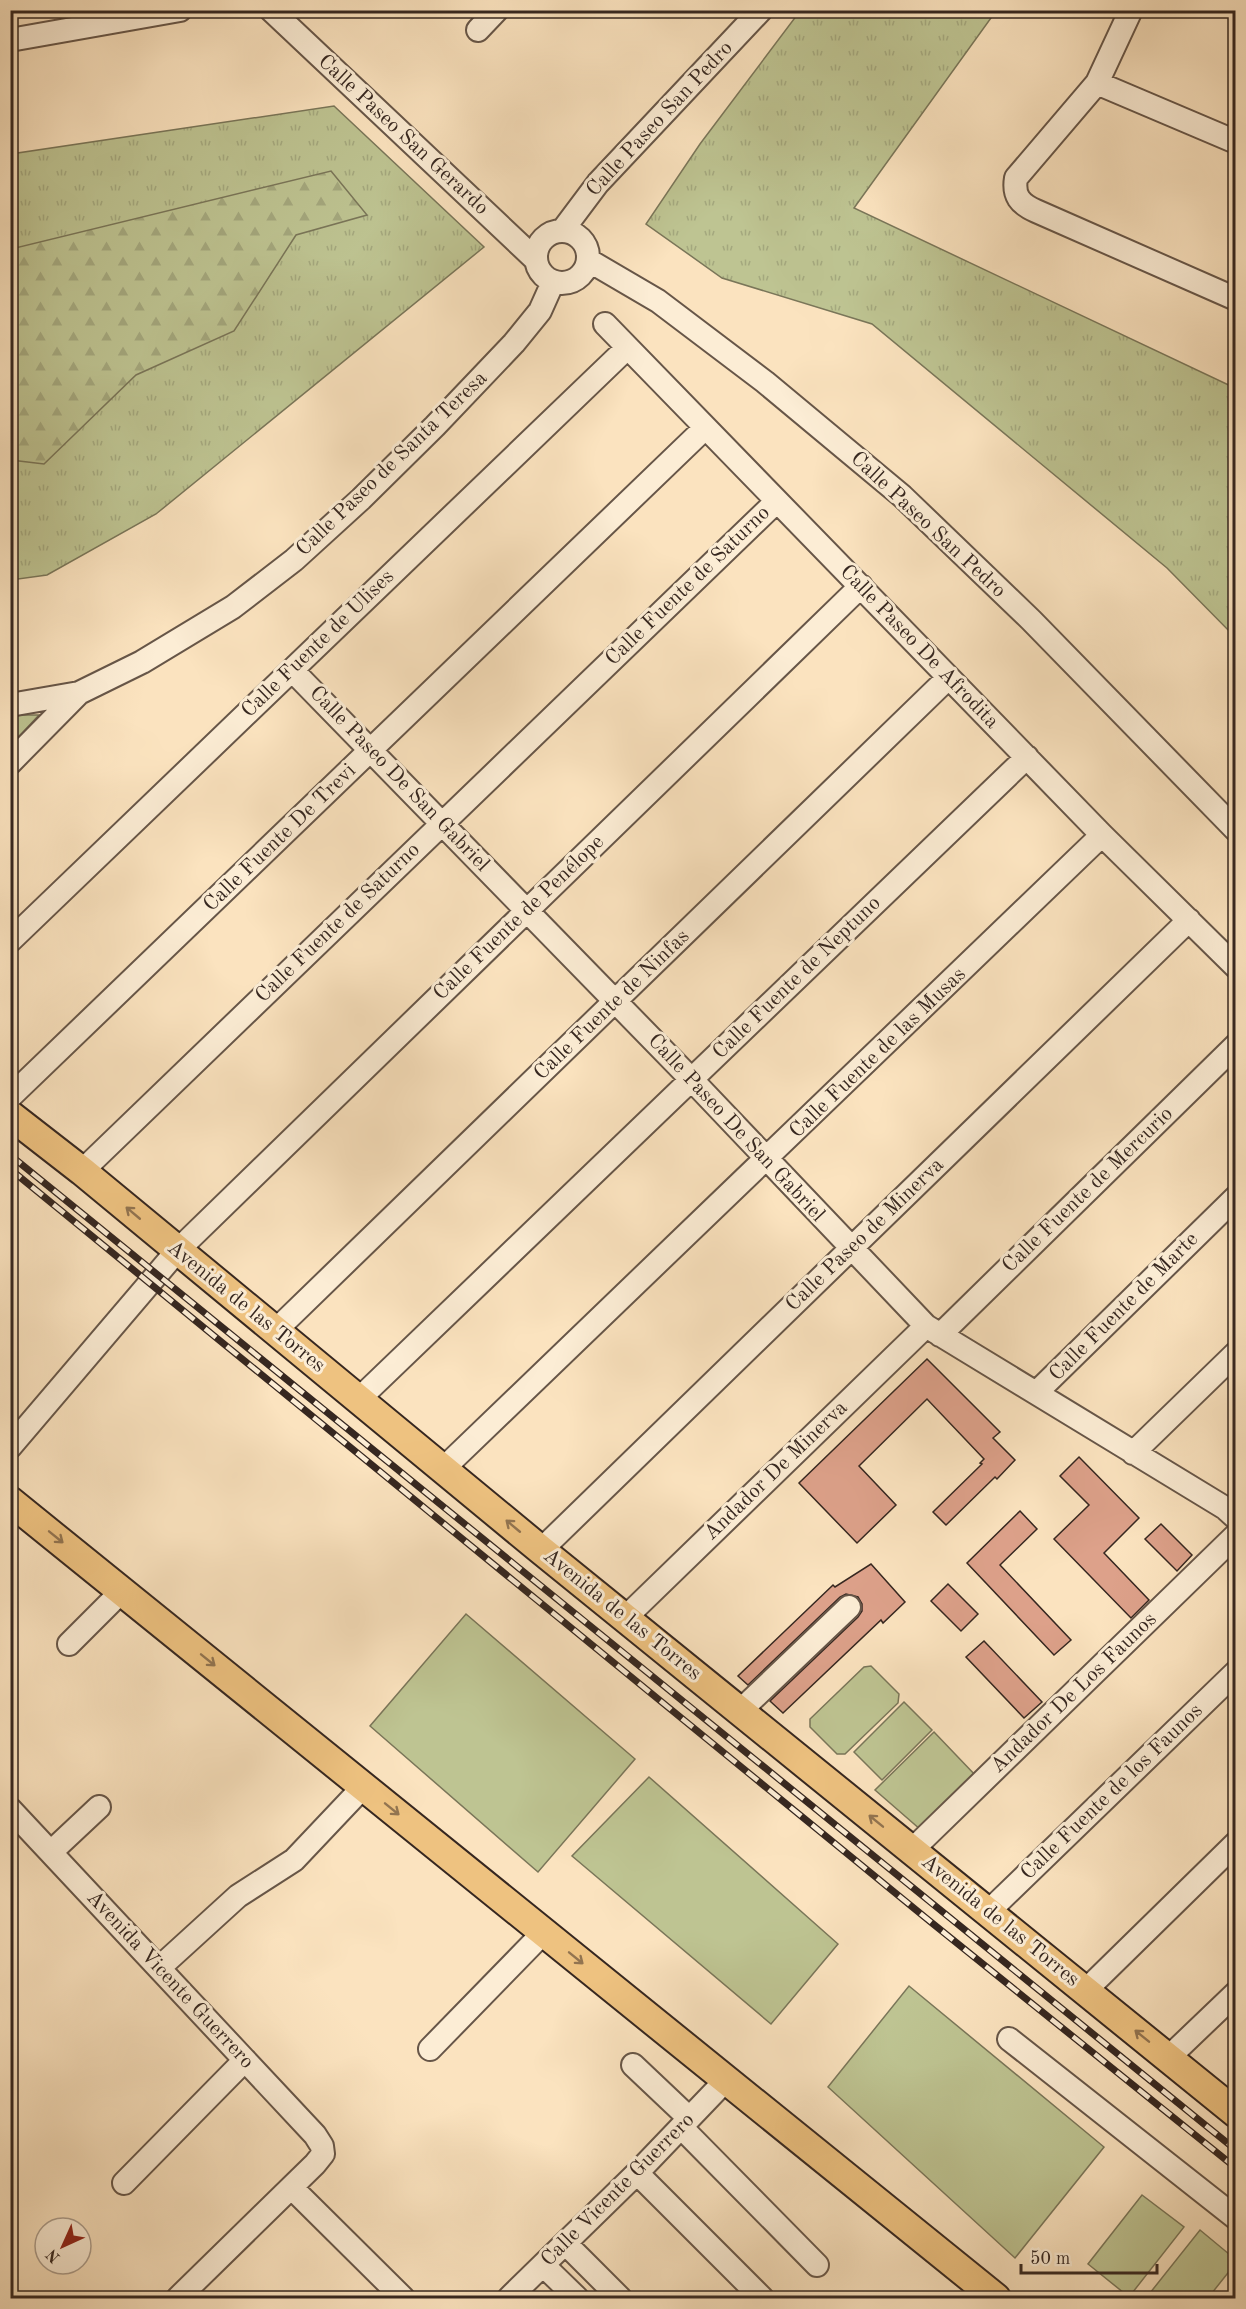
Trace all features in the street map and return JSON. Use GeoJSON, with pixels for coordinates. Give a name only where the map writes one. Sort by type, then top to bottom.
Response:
{"type":"FeatureCollection","features":[{"type":"Feature","properties":{"kind":"main road","name":"Avenida de las Torres"},"geometry":{"type":"LineString","coordinates":[[10,1115],[82,1171],[541,1550],[1236,2113]]}},
{"type":"Feature","properties":{"kind":"main road"},"geometry":{"type":"LineString","coordinates":[[10,1501],[996,2298]]}},
{"type":"Feature","properties":{"kind":"street"},"geometry":{"type":"LineString","coordinates":[[10,40],[180,10]]}},
{"type":"Feature","properties":{"kind":"street","name":"Calle Paseo San Gerardo"},"geometry":{"type":"LineString","coordinates":[[271,10],[536,260]]}},
{"type":"Feature","properties":{"kind":"street"},"geometry":{"type":"LineString","coordinates":[[478,30],[497,10]]}},
{"type":"Feature","properties":{"kind":"street","name":"Calle Paseo San Pedro"},"geometry":{"type":"LineString","coordinates":[[562,231],[597,183],[761,10]]}},
{"type":"Feature","properties":{"kind":"street"},"geometry":{"type":"LineString","coordinates":[[1131,10],[1097,83],[1016,178],[1016,196],[1023,205],[1236,299]]}},
{"type":"Feature","properties":{"kind":"street"},"geometry":{"type":"LineString","coordinates":[[1097,83],[1236,142]]}},
{"type":"Feature","properties":{"kind":"street"},"geometry":{"type":"LineString","coordinates":[[562,231],[579,237],[585,244],[588,260],[585,271],[579,278],[562,284],[544,277],[536,260],[539,244],[545,237],[562,231]]}},
{"type":"Feature","properties":{"kind":"street","name":"Calle Paseo San Pedro"},"geometry":{"type":"LineString","coordinates":[[588,260],[658,301],[765,382],[902,496],[1031,620],[1236,830]]}},
{"type":"Feature","properties":{"kind":"street","name":"Calle Paseo de Santa Teresa"},"geometry":{"type":"LineString","coordinates":[[10,705],[79,693],[142,662],[233,607],[294,560],[386,475],[514,343],[540,310],[553,282]]}},
{"type":"Feature","properties":{"kind":"street","name":"Calle Paseo De Afrodita"},"geometry":{"type":"LineString","coordinates":[[605,324],[1102,835],[1236,967]]}},
{"type":"Feature","properties":{"kind":"street","name":"Calle Fuente de Ulises"},"geometry":{"type":"LineString","coordinates":[[10,941],[627,348]]}},
{"type":"Feature","properties":{"kind":"street","name":"Calle Fuente De Trevi"},"geometry":{"type":"LineString","coordinates":[[10,1097],[705,428]]}},
{"type":"Feature","properties":{"kind":"street","name":"Calle Fuente de Saturno"},"geometry":{"type":"LineString","coordinates":[[82,1171],[777,501]]}},
{"type":"Feature","properties":{"kind":"street","name":"Calle Fuente de Penélope"},"geometry":{"type":"LineString","coordinates":[[10,1447],[177,1251],[861,585]]}},
{"type":"Feature","properties":{"kind":"street","name":"Calle Paseo De San Gabriel"},"geometry":{"type":"LineString","coordinates":[[292,670],[692,1080],[850,1249],[933,1330],[1133,1453],[1232,1508]]}},
{"type":"Feature","properties":{"kind":"street","name":"Calle Fuente de Ninfas"},"geometry":{"type":"LineString","coordinates":[[275,1331],[948,678]]}},
{"type":"Feature","properties":{"kind":"street"},"geometry":{"type":"LineString","coordinates":[[10,764],[79,693]]}},
{"type":"Feature","properties":{"kind":"street","name":"Calle Fuente de Neptuno"},"geometry":{"type":"LineString","coordinates":[[359,1399],[1027,757]]}},
{"type":"Feature","properties":{"kind":"street","name":"Calle Fuente de las Musas"},"geometry":{"type":"LineString","coordinates":[[444,1468],[1102,835]]}},
{"type":"Feature","properties":{"kind":"street","name":"Calle Paseo de Minerva"},"geometry":{"type":"LineString","coordinates":[[541,1550],[1189,920]]}},
{"type":"Feature","properties":{"kind":"street","name":"Calle Fuente de Mercurio"},"geometry":{"type":"LineString","coordinates":[[933,1330],[1236,1045]]}},
{"type":"Feature","properties":{"kind":"street","name":"Calle Fuente de Marte"},"geometry":{"type":"LineString","coordinates":[[1037,1392],[1236,1197]]}},
{"type":"Feature","properties":{"kind":"street","name":"Andador De Minerva"},"geometry":{"type":"LineString","coordinates":[[626,1617],[933,1330]]}},
{"type":"Feature","properties":{"kind":"street"},"geometry":{"type":"LineString","coordinates":[[1133,1453],[1236,1353]]}},
{"type":"Feature","properties":{"kind":"street","name":"Andador De Los Faunos"},"geometry":{"type":"LineString","coordinates":[[912,1850],[1236,1535]]}},
{"type":"Feature","properties":{"kind":"street"},"geometry":{"type":"LineString","coordinates":[[69,1644],[122,1591]]}},
{"type":"Feature","properties":{"kind":"street"},"geometry":{"type":"LineString","coordinates":[[740,1711],[849,1607]]}},
{"type":"Feature","properties":{"kind":"street","name":"Calle Fuente de los Faunos"},"geometry":{"type":"LineString","coordinates":[[988,1912],[1236,1672]]}},
{"type":"Feature","properties":{"kind":"street"},"geometry":{"type":"LineString","coordinates":[[159,1968],[238,1896],[294,1860],[364,1786]]}},
{"type":"Feature","properties":{"kind":"street"},"geometry":{"type":"LineString","coordinates":[[51,1852],[99,1807]]}},
{"type":"Feature","properties":{"kind":"street","name":"Avenida Vicente Guerrero"},"geometry":{"type":"LineString","coordinates":[[10,1809],[315,2135],[322,2146],[322,2154],[292,2188]]}},
{"type":"Feature","properties":{"kind":"street"},"geometry":{"type":"LineString","coordinates":[[1086,1990],[1236,1843]]}},
{"type":"Feature","properties":{"kind":"street"},"geometry":{"type":"LineString","coordinates":[[430,2049],[544,1932]]}},
{"type":"Feature","properties":{"kind":"street"},"geometry":{"type":"LineString","coordinates":[[1168,2058],[1236,1994]]}},
{"type":"Feature","properties":{"kind":"street"},"geometry":{"type":"LineString","coordinates":[[1009,2039],[1236,2218]]}},
{"type":"Feature","properties":{"kind":"street"},"geometry":{"type":"LineString","coordinates":[[124,2183],[245,2060]]}},
{"type":"Feature","properties":{"kind":"street"},"geometry":{"type":"LineString","coordinates":[[633,2065],[817,2265]]}},
{"type":"Feature","properties":{"kind":"street","name":"Calle Vicente Guerrero"},"geometry":{"type":"LineString","coordinates":[[509,2298],[637,2173],[726,2080]]}},
{"type":"Feature","properties":{"kind":"street"},"geometry":{"type":"LineString","coordinates":[[637,2173],[762,2298]]}},
{"type":"Feature","properties":{"kind":"street"},"geometry":{"type":"LineString","coordinates":[[178,2298],[292,2188],[403,2298]]}},
{"type":"Feature","properties":{"kind":"street"},"geometry":{"type":"LineString","coordinates":[[566,2244],[620,2298]]}},
{"type":"Feature","properties":{"kind":"street"},"geometry":{"type":"LineString","coordinates":[[543,2265],[577,2298]]}},
{"type":"Feature","properties":{"kind":"green space"},"geometry":{"type":"Polygon","coordinates":[[[800,11],[996,11],[854,208],[1235,388],[1235,637],[1167,568],[872,324],[722,278],[646,224],[700,144],[800,11]]]}},
{"type":"Feature","properties":{"kind":"green space"},"geometry":{"type":"Polygon","coordinates":[[[334,106],[484,247],[156,514],[47,575],[11,580],[11,154],[334,106]]]}},
{"type":"Feature","properties":{"kind":"green space"},"geometry":{"type":"Polygon","coordinates":[[[331,171],[367,215],[296,235],[234,331],[136,375],[44,464],[11,460],[11,249],[331,171]]]}},
{"type":"Feature","properties":{"kind":"green space"},"geometry":{"type":"Polygon","coordinates":[[[11,715],[39,715],[11,745],[11,715]]]}},
{"type":"Feature","properties":{"kind":"green space"},"geometry":{"type":"Polygon","coordinates":[[[466,1614],[635,1759],[538,1872],[370,1726],[466,1614]]]}},
{"type":"Feature","properties":{"kind":"green space"},"geometry":{"type":"Polygon","coordinates":[[[871,1666],[899,1694],[898,1703],[845,1754],[837,1754],[810,1727],[810,1719],[864,1667],[871,1666]]]}},
{"type":"Feature","properties":{"kind":"green space"},"geometry":{"type":"Polygon","coordinates":[[[904,1702],[932,1730],[882,1780],[854,1752],[904,1702]]]}},
{"type":"Feature","properties":{"kind":"green space"},"geometry":{"type":"Polygon","coordinates":[[[934,1732],[977,1777],[921,1830],[875,1790],[934,1732]]]}},
{"type":"Feature","properties":{"kind":"green space"},"geometry":{"type":"Polygon","coordinates":[[[649,1777],[838,1944],[771,2024],[572,1856],[649,1777]]]}},
{"type":"Feature","properties":{"kind":"green space"},"geometry":{"type":"Polygon","coordinates":[[[909,1986],[1104,2147],[1015,2258],[828,2087],[909,1986]]]}},
{"type":"Feature","properties":{"kind":"green space"},"geometry":{"type":"Polygon","coordinates":[[[1142,2195],[1184,2227],[1129,2297],[1088,2264],[1142,2195]]]}},
{"type":"Feature","properties":{"kind":"green space"},"geometry":{"type":"Polygon","coordinates":[[[1200,2230],[1235,2259],[1235,2264],[1208,2298],[1146,2298],[1200,2230]]]}},
{"type":"Feature","properties":{"kind":"building"},"geometry":{"type":"Polygon","coordinates":[[[927,1359],[1000,1432],[993,1438],[1015,1460],[946,1525],[933,1512],[982,1464],[980,1463],[984,1459],[927,1399],[859,1466],[896,1505],[857,1543],[799,1483],[927,1359]]]}},
{"type":"Feature","properties":{"kind":"building"},"geometry":{"type":"Polygon","coordinates":[[[1079,1457],[1139,1518],[1104,1553],[1149,1600],[1131,1618],[1054,1539],[1089,1505],[1060,1476],[1079,1457]]]}},
{"type":"Feature","properties":{"kind":"building"},"geometry":{"type":"Polygon","coordinates":[[[1020,1511],[1037,1529],[1000,1565],[1071,1640],[1054,1655],[967,1563],[1020,1511]]]}},
{"type":"Feature","properties":{"kind":"building"},"geometry":{"type":"Polygon","coordinates":[[[1161,1524],[1192,1555],[1177,1571],[1145,1539],[1161,1524]]]}},
{"type":"Feature","properties":{"kind":"building"},"geometry":{"type":"Polygon","coordinates":[[[871,1564],[905,1602],[883,1623],[881,1620],[783,1713],[770,1701],[858,1617],[862,1611],[862,1604],[858,1597],[846,1594],[840,1597],[748,1685],[738,1676],[833,1585],[835,1587],[871,1564]]]}},
{"type":"Feature","properties":{"kind":"building"},"geometry":{"type":"Polygon","coordinates":[[[948,1584],[978,1614],[961,1631],[931,1601],[948,1584]]]}},
{"type":"Feature","properties":{"kind":"building"},"geometry":{"type":"Polygon","coordinates":[[[984,1641],[1042,1702],[1024,1718],[966,1657],[984,1641]]]}},
{"type":"Feature","properties":{"kind":"railway"},"geometry":{"type":"LineString","coordinates":[[10,1155],[1236,2150]]}},
{"type":"Feature","properties":{"kind":"railway"},"geometry":{"type":"LineString","coordinates":[[10,1169],[932,1923],[1236,2168]]}}]}
